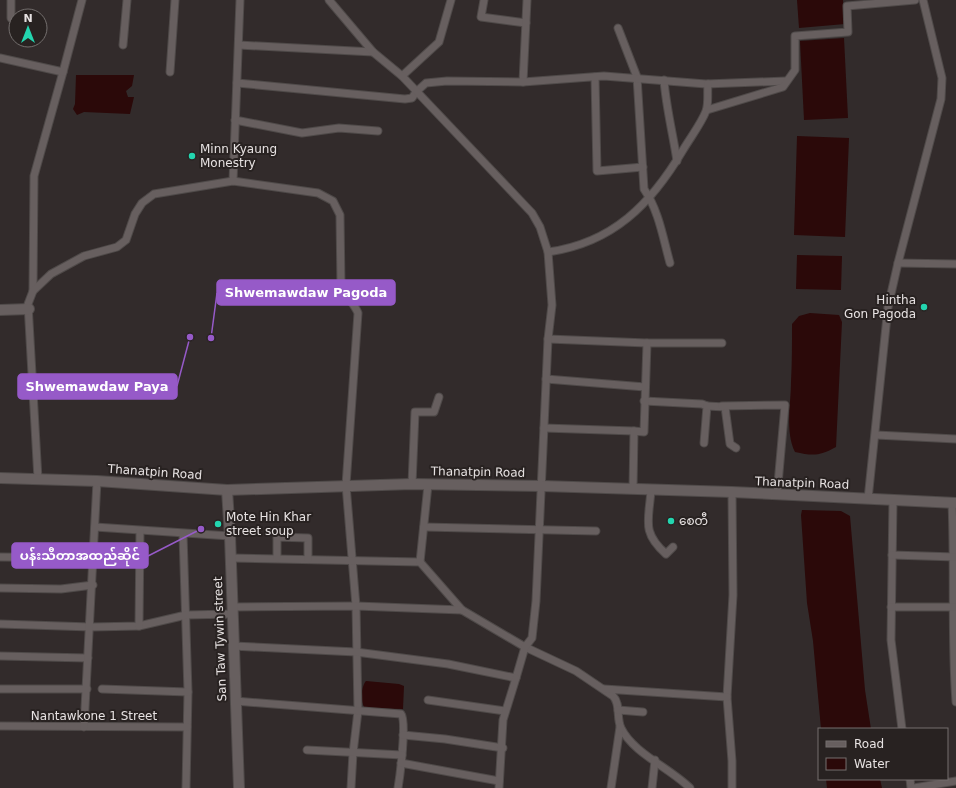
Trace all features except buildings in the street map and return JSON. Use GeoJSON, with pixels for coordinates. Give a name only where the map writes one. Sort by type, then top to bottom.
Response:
{"type":"FeatureCollection","features":[{"type":"Feature","properties":{"kind":"main road"},"geometry":{"type":"LineString","coordinates":[[0,305],[28,306]]}},
{"type":"Feature","properties":{"kind":"main road"},"geometry":{"type":"LineString","coordinates":[[0,310],[28,306]]}},
{"type":"Feature","properties":{"kind":"main road","name":"Thanatpin Road"},"geometry":{"type":"LineString","coordinates":[[0,478],[97,481],[227,490],[412,484],[542,486],[732,492],[954,503]]}},
{"type":"Feature","properties":{"kind":"main road","name":"San Taw Tywin street"},"geometry":{"type":"LineString","coordinates":[[227,490],[239,788]]}},
{"type":"Feature","properties":{"kind":"street"},"geometry":{"type":"LineString","coordinates":[[38,479],[28,306],[33,291],[32,233],[34,176],[82,0]]}},
{"type":"Feature","properties":{"kind":"street"},"geometry":{"type":"LineString","coordinates":[[124,45],[126,0]]}},
{"type":"Feature","properties":{"kind":"street"},"geometry":{"type":"LineString","coordinates":[[170,72],[175,0]]}},
{"type":"Feature","properties":{"kind":"street"},"geometry":{"type":"LineString","coordinates":[[233,181],[240,0]]}},
{"type":"Feature","properties":{"kind":"street"},"geometry":{"type":"LineString","coordinates":[[402,76],[439,42],[451,0]]}},
{"type":"Feature","properties":{"kind":"street"},"geometry":{"type":"LineString","coordinates":[[484,0],[482,17],[526,23]]}},
{"type":"Feature","properties":{"kind":"street"},"geometry":{"type":"LineString","coordinates":[[523,82],[527,0]]}},
{"type":"Feature","properties":{"kind":"street"},"geometry":{"type":"LineString","coordinates":[[707,110],[783,87],[795,70],[795,36],[848,32],[847,6],[915,0]]}},
{"type":"Feature","properties":{"kind":"street"},"geometry":{"type":"LineString","coordinates":[[868,499],[876,435],[888,308],[898,263],[941,98],[942,78],[923,0]]}},
{"type":"Feature","properties":{"kind":"street"},"geometry":{"type":"LineString","coordinates":[[333,1],[373,52],[402,76],[416,92],[453,128],[532,213],[540,227],[548,252],[552,305],[548,339],[541,529],[536,601],[532,638],[525,647],[505,711],[499,785],[401,763]]}},
{"type":"Feature","properties":{"kind":"street"},"geometry":{"type":"LineString","coordinates":[[618,28],[637,78],[644,189],[650,198],[670,263]]}},
{"type":"Feature","properties":{"kind":"street"},"geometry":{"type":"LineString","coordinates":[[239,45],[373,52]]}},
{"type":"Feature","properties":{"kind":"street"},"geometry":{"type":"LineString","coordinates":[[0,58],[63,72]]}},
{"type":"Feature","properties":{"kind":"street"},"geometry":{"type":"LineString","coordinates":[[237,83],[412,98],[426,83],[447,80],[523,82],[595,77],[637,78],[708,84],[786,81]]}},
{"type":"Feature","properties":{"kind":"street"},"geometry":{"type":"LineString","coordinates":[[595,77],[597,172],[643,167]]}},
{"type":"Feature","properties":{"kind":"street"},"geometry":{"type":"LineString","coordinates":[[664,80],[665,97],[671,121],[677,161]]}},
{"type":"Feature","properties":{"kind":"street"},"geometry":{"type":"LineString","coordinates":[[548,252],[563,250],[613,229],[631,216],[650,198],[677,161],[707,110],[708,84]]}},
{"type":"Feature","properties":{"kind":"street"},"geometry":{"type":"LineString","coordinates":[[235,120],[302,132],[339,128],[378,131]]}},
{"type":"Feature","properties":{"kind":"street"},"geometry":{"type":"LineString","coordinates":[[33,291],[51,274],[84,256],[117,247],[126,240],[135,214],[142,203],[154,194],[233,181],[318,193],[333,201],[340,215],[341,286],[345,295],[355,306],[358,313],[346,485],[354,560],[356,606],[358,711],[353,753],[352,788]]}},
{"type":"Feature","properties":{"kind":"street"},"geometry":{"type":"LineString","coordinates":[[898,263],[956,264]]}},
{"type":"Feature","properties":{"kind":"street"},"geometry":{"type":"LineString","coordinates":[[548,339],[647,344],[722,343]]}},
{"type":"Feature","properties":{"kind":"street"},"geometry":{"type":"LineString","coordinates":[[544,428],[644,432],[647,344]]}},
{"type":"Feature","properties":{"kind":"street"},"geometry":{"type":"LineString","coordinates":[[546,379],[645,387]]}},
{"type":"Feature","properties":{"kind":"street"},"geometry":{"type":"LineString","coordinates":[[412,484],[415,412],[434,412],[439,397]]}},
{"type":"Feature","properties":{"kind":"street"},"geometry":{"type":"LineString","coordinates":[[644,401],[702,404],[707,406],[785,405],[777,495]]}},
{"type":"Feature","properties":{"kind":"street"},"geometry":{"type":"LineString","coordinates":[[704,443],[707,406]]}},
{"type":"Feature","properties":{"kind":"street"},"geometry":{"type":"LineString","coordinates":[[722,406],[725,407],[730,444],[736,448]]}},
{"type":"Feature","properties":{"kind":"street"},"geometry":{"type":"LineString","coordinates":[[633,489],[634,431]]}},
{"type":"Feature","properties":{"kind":"street"},"geometry":{"type":"LineString","coordinates":[[876,435],[956,439]]}},
{"type":"Feature","properties":{"kind":"street"},"geometry":{"type":"LineString","coordinates":[[84,727],[91,627],[97,481]]}},
{"type":"Feature","properties":{"kind":"street"},"geometry":{"type":"LineString","coordinates":[[420,562],[428,485]]}},
{"type":"Feature","properties":{"kind":"street"},"geometry":{"type":"LineString","coordinates":[[651,490],[649,526],[650,536],[666,554],[673,547]]}},
{"type":"Feature","properties":{"kind":"street"},"geometry":{"type":"LineString","coordinates":[[732,492],[733,595],[727,697],[732,761],[732,788]]}},
{"type":"Feature","properties":{"kind":"street"},"geometry":{"type":"LineString","coordinates":[[893,500],[891,640],[902,728]]}},
{"type":"Feature","properties":{"kind":"street"},"geometry":{"type":"LineString","coordinates":[[954,503],[954,657],[956,702]]}},
{"type":"Feature","properties":{"kind":"street"},"geometry":{"type":"LineString","coordinates":[[95,527],[230,536]]}},
{"type":"Feature","properties":{"kind":"street"},"geometry":{"type":"LineString","coordinates":[[424,527],[596,531]]}},
{"type":"Feature","properties":{"kind":"street"},"geometry":{"type":"LineString","coordinates":[[139,626],[140,531]]}},
{"type":"Feature","properties":{"kind":"street"},"geometry":{"type":"LineString","coordinates":[[183,534],[188,692],[186,788]]}},
{"type":"Feature","properties":{"kind":"street"},"geometry":{"type":"LineString","coordinates":[[277,558],[277,537],[308,538],[308,559]]}},
{"type":"Feature","properties":{"kind":"street"},"geometry":{"type":"LineString","coordinates":[[892,555],[955,557]]}},
{"type":"Feature","properties":{"kind":"street"},"geometry":{"type":"LineString","coordinates":[[0,558],[94,558]]}},
{"type":"Feature","properties":{"kind":"street"},"geometry":{"type":"LineString","coordinates":[[230,558],[420,562],[462,610],[525,647],[576,671],[616,698],[620,727],[611,788]]}},
{"type":"Feature","properties":{"kind":"street"},"geometry":{"type":"LineString","coordinates":[[0,588],[61,589],[93,585]]}},
{"type":"Feature","properties":{"kind":"street"},"geometry":{"type":"LineString","coordinates":[[0,624],[91,627],[139,626],[186,615],[232,610],[356,606],[462,610]]}},
{"type":"Feature","properties":{"kind":"street"},"geometry":{"type":"LineString","coordinates":[[891,607],[955,607]]}},
{"type":"Feature","properties":{"kind":"street"},"geometry":{"type":"LineString","coordinates":[[233,646],[356,652],[448,664],[516,678]]}},
{"type":"Feature","properties":{"kind":"street"},"geometry":{"type":"LineString","coordinates":[[0,656],[88,658]]}},
{"type":"Feature","properties":{"kind":"street"},"geometry":{"type":"LineString","coordinates":[[0,689],[87,689]]}},
{"type":"Feature","properties":{"kind":"street"},"geometry":{"type":"LineString","coordinates":[[102,689],[188,692]]}},
{"type":"Feature","properties":{"kind":"street"},"geometry":{"type":"LineString","coordinates":[[604,689],[727,697]]}},
{"type":"Feature","properties":{"kind":"street"},"geometry":{"type":"LineString","coordinates":[[428,700],[505,711]]}},
{"type":"Feature","properties":{"kind":"street"},"geometry":{"type":"LineString","coordinates":[[235,701],[401,714],[403,717],[403,735],[398,788]]}},
{"type":"Feature","properties":{"kind":"street"},"geometry":{"type":"LineString","coordinates":[[618,710],[643,712]]}},
{"type":"Feature","properties":{"kind":"street","name":"Nantawkone 1 Street"},"geometry":{"type":"LineString","coordinates":[[0,726],[187,727]]}},
{"type":"Feature","properties":{"kind":"street"},"geometry":{"type":"LineString","coordinates":[[620,727],[634,745],[690,788]]}},
{"type":"Feature","properties":{"kind":"street"},"geometry":{"type":"LineString","coordinates":[[403,735],[445,739],[502,748]]}},
{"type":"Feature","properties":{"kind":"street"},"geometry":{"type":"LineString","coordinates":[[307,750],[402,755]]}},
{"type":"Feature","properties":{"kind":"street"},"geometry":{"type":"LineString","coordinates":[[652,788],[655,760]]}},
{"type":"Feature","properties":{"kind":"street"},"geometry":{"type":"LineString","coordinates":[[912,788],[956,780]]}},
{"type":"Feature","properties":{"kind":"water"},"geometry":{"type":"Polygon","coordinates":[[[797,0],[843,0],[845,24],[799,28],[797,0]]]}},
{"type":"Feature","properties":{"kind":"water"},"geometry":{"type":"Polygon","coordinates":[[[844,38],[848,118],[804,120],[800,41],[844,38]]]}},
{"type":"Feature","properties":{"kind":"water"},"geometry":{"type":"Polygon","coordinates":[[[76,75],[134,75],[132,86],[126,91],[128,97],[134,97],[130,114],[84,112],[77,115],[73,109],[75,104],[76,75]]]}},
{"type":"Feature","properties":{"kind":"water"},"geometry":{"type":"Polygon","coordinates":[[[797,136],[849,138],[845,237],[794,235],[797,136]]]}},
{"type":"Feature","properties":{"kind":"water"},"geometry":{"type":"Polygon","coordinates":[[[797,255],[842,256],[841,290],[796,289],[797,255]]]}},
{"type":"Feature","properties":{"kind":"water"},"geometry":{"type":"Polygon","coordinates":[[[810,313],[839,315],[842,322],[836,447],[821,454],[812,455],[795,452],[789,427],[792,368],[792,324],[799,316],[810,313]]]}},
{"type":"Feature","properties":{"kind":"water"},"geometry":{"type":"Polygon","coordinates":[[[802,510],[841,511],[850,516],[865,690],[871,728],[821,728],[813,641],[807,603],[801,515],[802,510]]]}},
{"type":"Feature","properties":{"kind":"water"},"geometry":{"type":"Polygon","coordinates":[[[366,681],[399,684],[404,686],[403,709],[365,708],[362,702],[362,694],[364,683],[366,681]]]}},
{"type":"Feature","properties":{"kind":"water"},"geometry":{"type":"Polygon","coordinates":[[[826,780],[880,780],[882,788],[827,788],[826,780]]]}},
{"type":"Feature","properties":{"kind":"place","name":"Minn Kyaung Monestry"},"geometry":{"type":"Point","coordinates":[192,156]}},
{"type":"Feature","properties":{"kind":"place","name":"Hintha Gon Pagoda"},"geometry":{"type":"Point","coordinates":[924,307]}},
{"type":"Feature","properties":{"kind":"place","name":"Shwemawdaw Paya"},"geometry":{"type":"Point","coordinates":[190,337]}},
{"type":"Feature","properties":{"kind":"place","name":"Shwemawdaw Pagoda"},"geometry":{"type":"Point","coordinates":[211,338]}},
{"type":"Feature","properties":{"kind":"place","name":"စေတီ"},"geometry":{"type":"Point","coordinates":[671,521]}},
{"type":"Feature","properties":{"kind":"place","name":"Mote Hin Khar street soup"},"geometry":{"type":"Point","coordinates":[218,524]}},
{"type":"Feature","properties":{"kind":"place","name":"ပန်းသီတာအထည်ဆိုင်"},"geometry":{"type":"Point","coordinates":[201,529]}}]}
